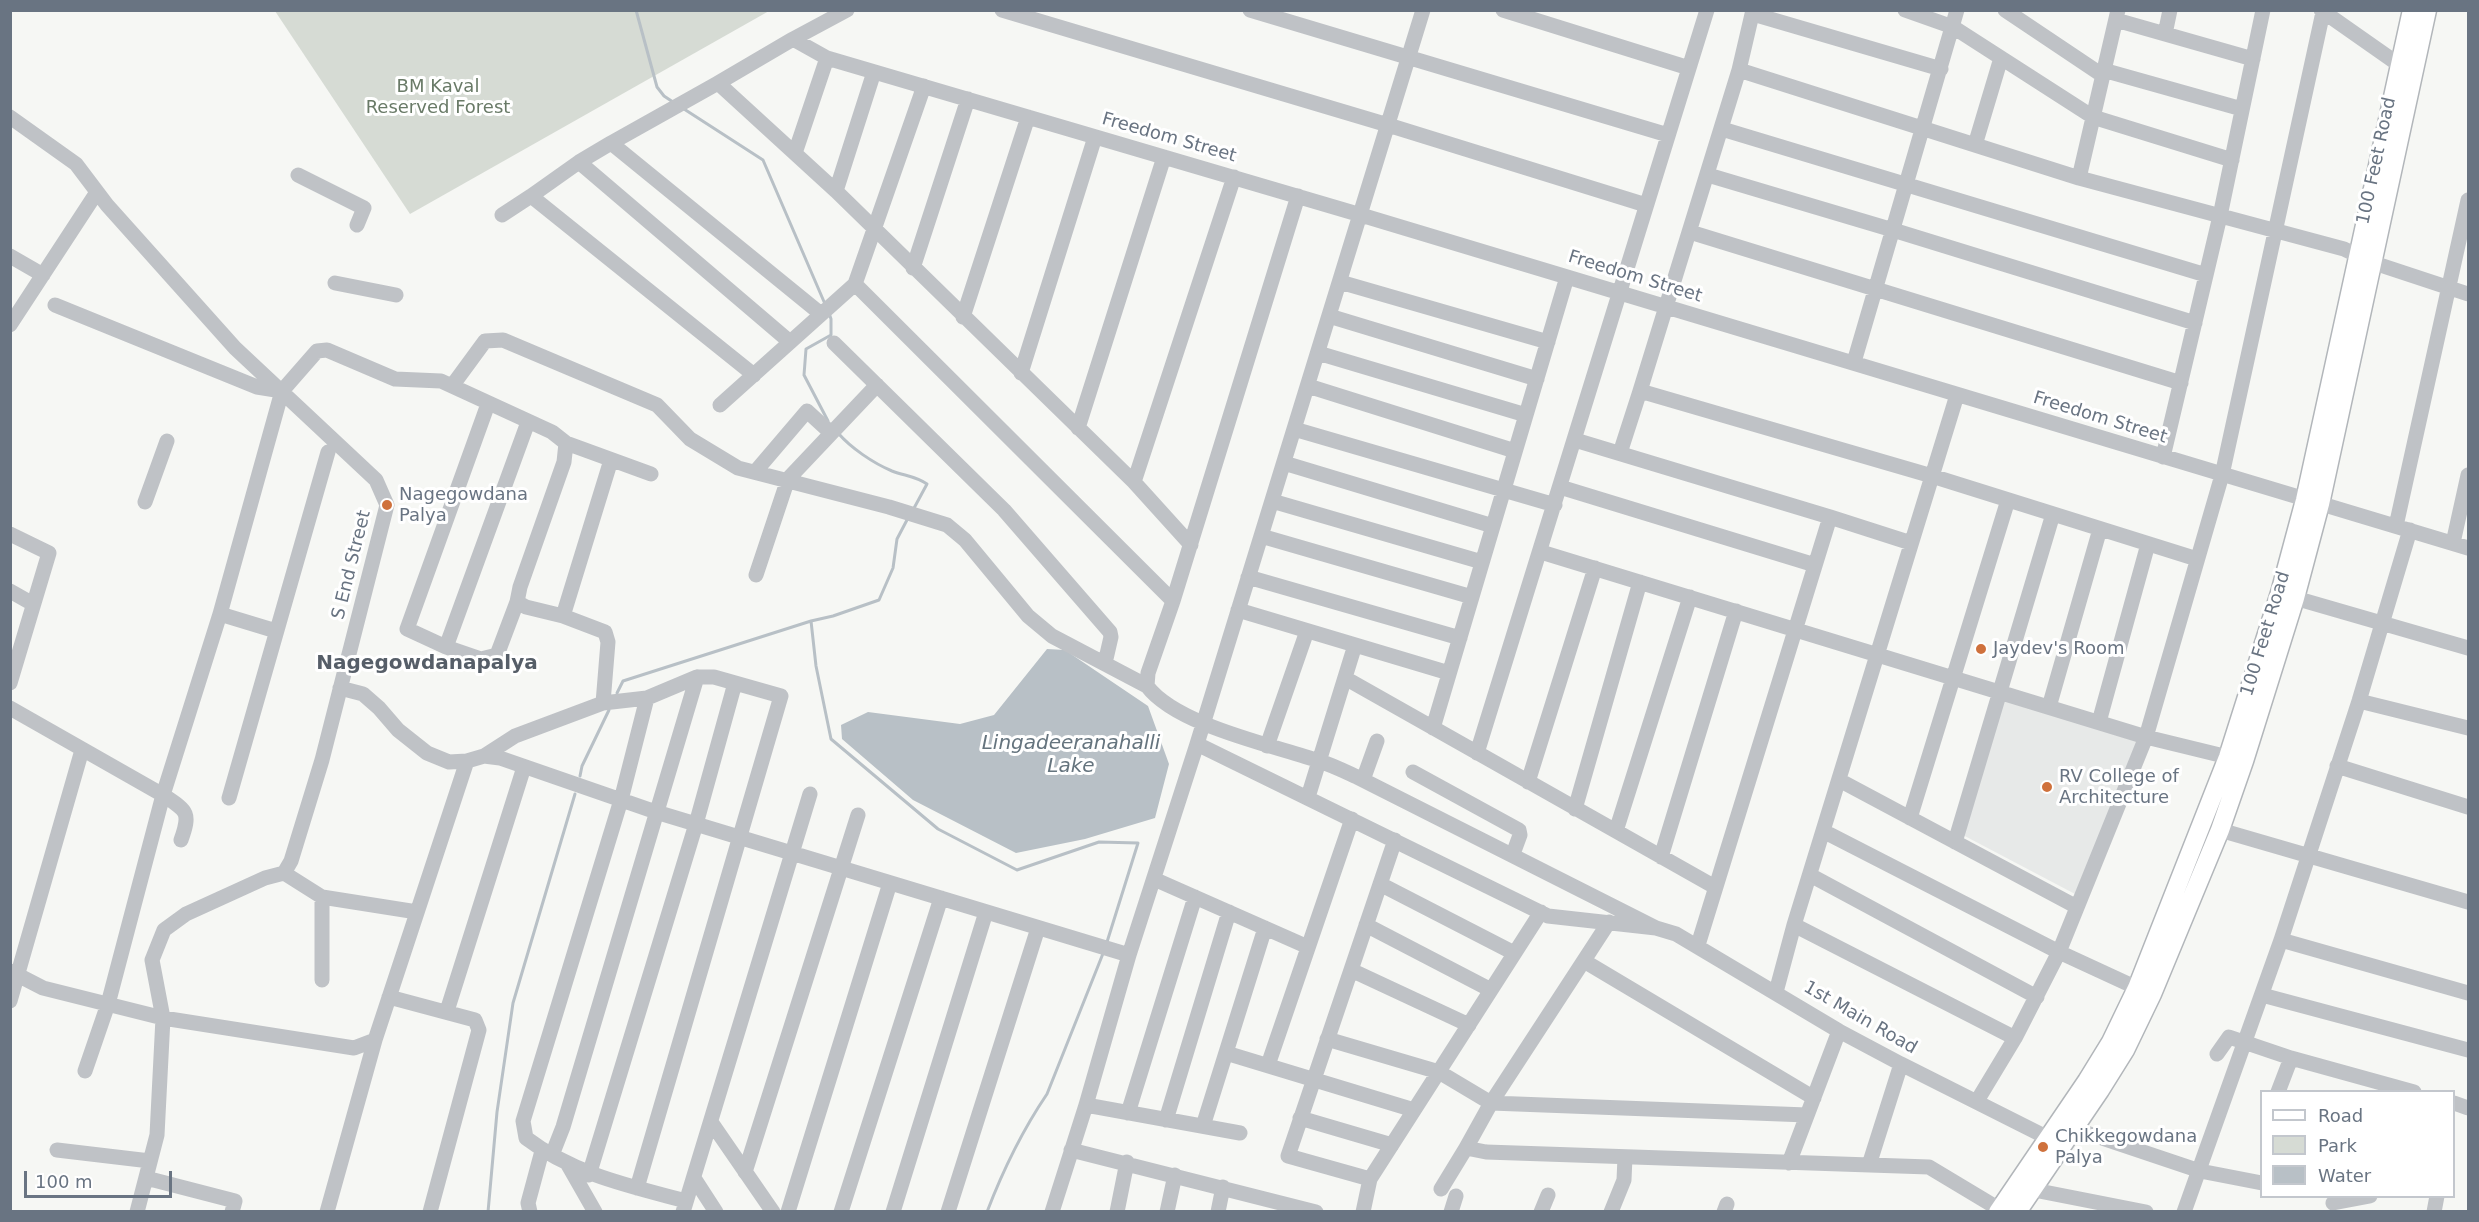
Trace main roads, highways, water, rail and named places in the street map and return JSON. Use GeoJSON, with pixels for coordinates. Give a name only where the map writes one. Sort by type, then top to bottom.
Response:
{"type":"FeatureCollection","features":[{"type":"Feature","properties":{"kind":"main road","name":"100 Feet Road"},"geometry":{"type":"LineString","coordinates":[[2005,1211],[2060,1133],[2100,1090],[2129,1040],[2152,994],[2220,830],[2244,761],[2295,598],[2312,502],[2364,258],[2398,64],[2412,10]]}},
{"type":"Feature","properties":{"kind":"main road","name":"100 Feet Road"},"geometry":{"type":"LineString","coordinates":[[2364,258],[2427,10]]}},
{"type":"Feature","properties":{"kind":"main road","name":"100 Feet Road"},"geometry":{"type":"LineString","coordinates":[[2005,1211],[2034,1190],[2060,1133],[2111,1042],[2138,988],[2228,757],[2312,502]]}},
{"type":"Feature","properties":{"kind":"water","name":"Lingadeeranahalli Lake"},"geometry":{"type":"Polygon","coordinates":[[[1047,649],[1065,650],[1148,706],[1169,764],[1155,818],[1085,839],[1016,853],[913,800],[842,739],[841,725],[868,712],[960,724],[994,715],[1047,649]]]}},
{"type":"Feature","properties":{"kind":"waterway"},"geometry":{"type":"LineString","coordinates":[[636,10],[657,87],[673,102]]}},
{"type":"Feature","properties":{"kind":"waterway"},"geometry":{"type":"LineString","coordinates":[[684,109],[763,160],[825,304]]}},
{"type":"Feature","properties":{"kind":"waterway"},"geometry":{"type":"LineString","coordinates":[[828,421],[804,375],[806,349],[831,335],[829,313]]}},
{"type":"Feature","properties":{"kind":"waterway"},"geometry":{"type":"LineString","coordinates":[[838,433],[856,450],[877,464],[927,484],[913,510]]}},
{"type":"Feature","properties":{"kind":"waterway"},"geometry":{"type":"LineString","coordinates":[[908,518],[897,539],[893,568],[879,600],[811,621],[816,666],[831,739],[938,829],[1017,870],[1099,842],[1138,843],[1107,942]]}},
{"type":"Feature","properties":{"kind":"waterway"},"geometry":{"type":"LineString","coordinates":[[617,693],[623,681],[811,621]]}},
{"type":"Feature","properties":{"kind":"waterway"},"geometry":{"type":"LineString","coordinates":[[580,776],[582,766],[609,710]]}},
{"type":"Feature","properties":{"kind":"waterway"},"geometry":{"type":"LineString","coordinates":[[488,1212],[497,1112],[513,1003],[575,794]]}},
{"type":"Feature","properties":{"kind":"waterway"},"geometry":{"type":"LineString","coordinates":[[987,1212],[1014,1151],[1047,1094],[1104,951]]}},
{"type":"Feature","properties":{"kind":"place","name":"Nagegowdana Palya"},"geometry":{"type":"Point","coordinates":[387,505]}},
{"type":"Feature","properties":{"kind":"place","name":"Jaydev's Room"},"geometry":{"type":"Point","coordinates":[1981,649]}},
{"type":"Feature","properties":{"kind":"place","name":"RV College of Architecture"},"geometry":{"type":"Point","coordinates":[2047,787]}},
{"type":"Feature","properties":{"kind":"place","name":"Chikkegowdana Palya"},"geometry":{"type":"Point","coordinates":[2043,1147]}},
{"type":"Feature","properties":{"kind":"district","name":"Nagegowdanapalya"},"geometry":{"type":"Point","coordinates":[427,664]}},
{"type":"Feature","properties":{"kind":"park label","name":"BM Kaval Reserved Forest"},"geometry":{"type":"Point","coordinates":[438,97]}}]}
